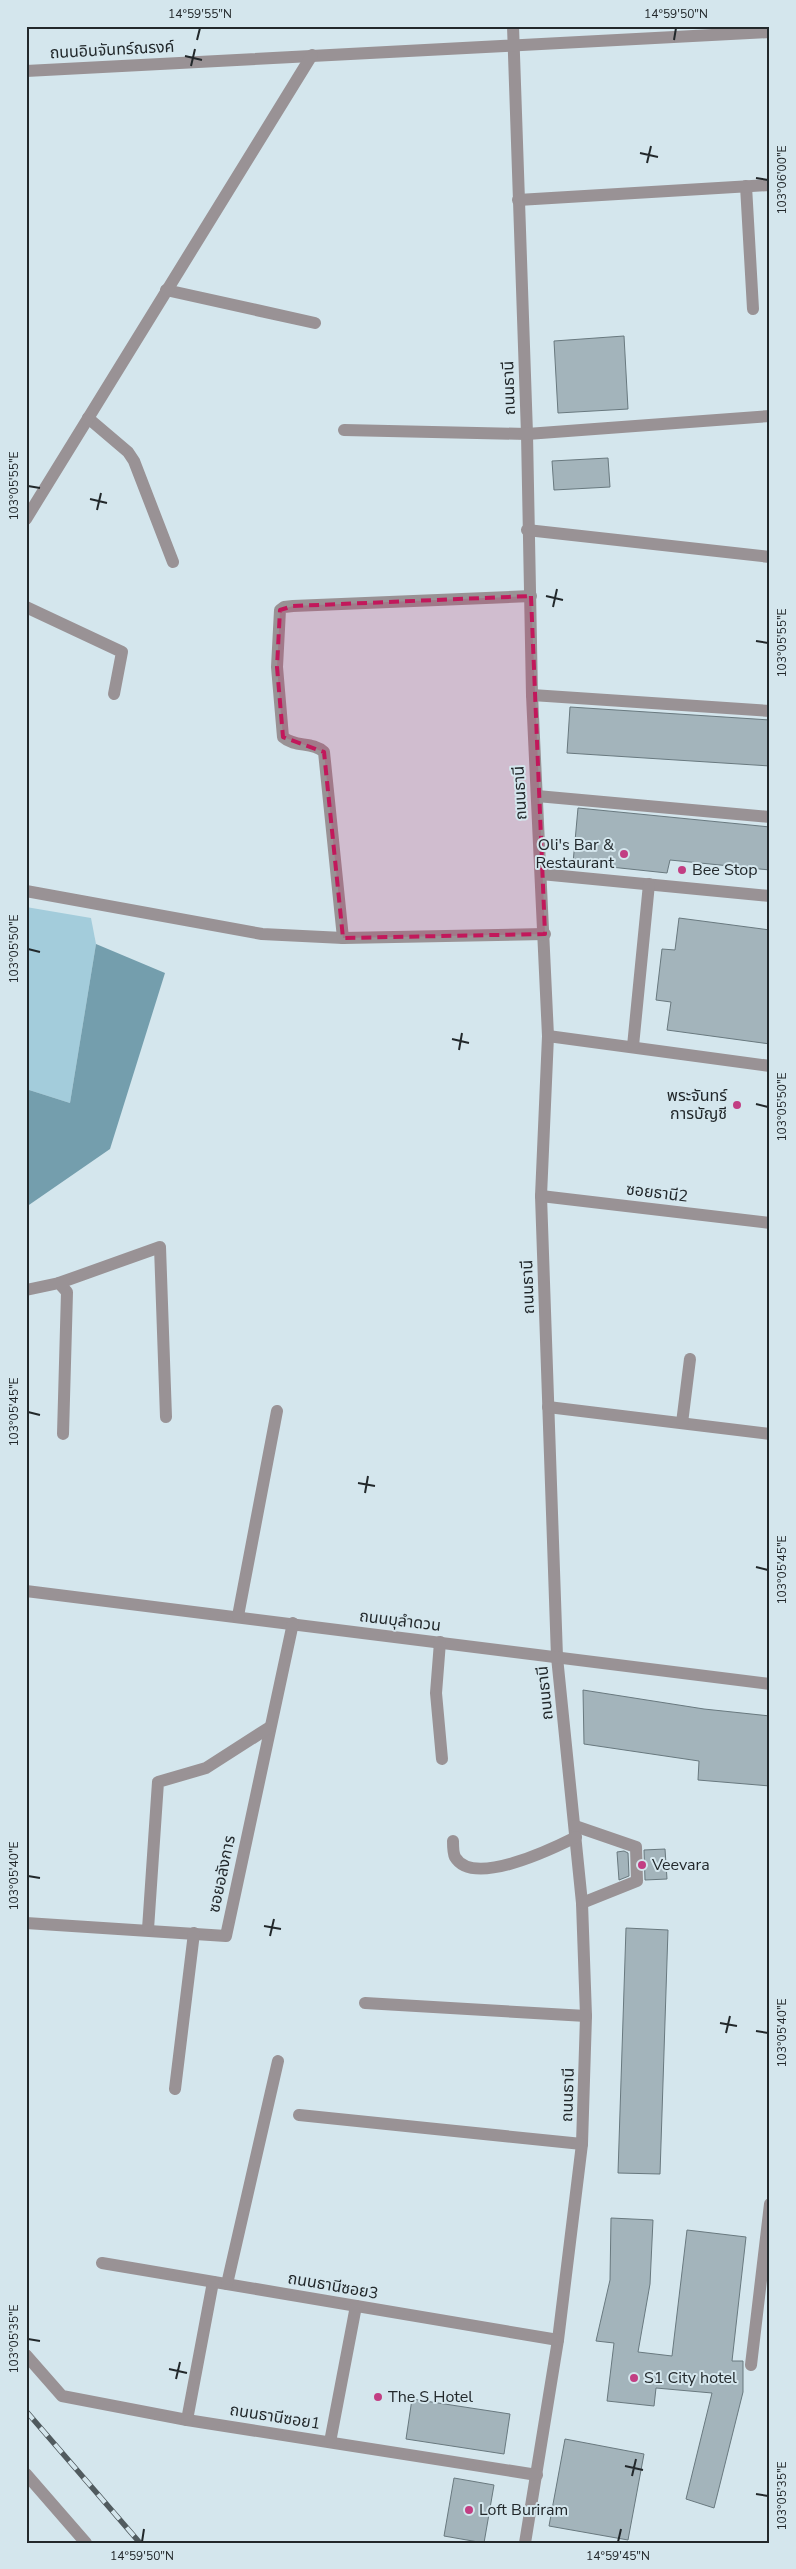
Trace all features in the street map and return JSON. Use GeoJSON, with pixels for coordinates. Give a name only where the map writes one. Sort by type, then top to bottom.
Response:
{"type":"FeatureCollection","features":[{"type":"Feature","properties":{"kind":"street","name":"ถนนธานี"},"geometry":{"type":"LineString","coordinates":[[513,26],[527,434],[532,695],[545,934],[548,1036],[541,1196],[557,1657],[582,1902],[586,2016],[582,2144],[558,2340],[525,2543]]}},
{"type":"Feature","properties":{"kind":"street","name":"ถนนอินจันทร์ณรงค์"},"geometry":{"type":"LineString","coordinates":[[26,72],[312,55],[514,46],[718,31],[770,32]]}},
{"type":"Feature","properties":{"kind":"street"},"geometry":{"type":"LineString","coordinates":[[26,519],[312,55]]}},
{"type":"Feature","properties":{"kind":"street"},"geometry":{"type":"LineString","coordinates":[[518,200],[770,185]]}},
{"type":"Feature","properties":{"kind":"street"},"geometry":{"type":"LineString","coordinates":[[746,186],[753,309]]}},
{"type":"Feature","properties":{"kind":"street"},"geometry":{"type":"LineString","coordinates":[[166,290],[314,323]]}},
{"type":"Feature","properties":{"kind":"street"},"geometry":{"type":"LineString","coordinates":[[344,430],[527,434],[770,416]]}},
{"type":"Feature","properties":{"kind":"street"},"geometry":{"type":"LineString","coordinates":[[88,418],[128,452],[134,461],[173,562]]}},
{"type":"Feature","properties":{"kind":"street"},"geometry":{"type":"LineString","coordinates":[[528,530],[770,556]]}},
{"type":"Feature","properties":{"kind":"street"},"geometry":{"type":"LineString","coordinates":[[343,938],[324,752],[318,746],[288,742],[283,737],[277,668],[280,610],[293,606],[531,596]]}},
{"type":"Feature","properties":{"kind":"street"},"geometry":{"type":"LineString","coordinates":[[26,607],[122,652],[114,694]]}},
{"type":"Feature","properties":{"kind":"street"},"geometry":{"type":"LineString","coordinates":[[532,695],[770,711]]}},
{"type":"Feature","properties":{"kind":"street"},"geometry":{"type":"LineString","coordinates":[[536,796],[770,816]]}},
{"type":"Feature","properties":{"kind":"street"},"geometry":{"type":"LineString","coordinates":[[542,874],[770,896]]}},
{"type":"Feature","properties":{"kind":"street"},"geometry":{"type":"LineString","coordinates":[[633,1046],[648,884]]}},
{"type":"Feature","properties":{"kind":"street"},"geometry":{"type":"LineString","coordinates":[[26,891],[262,934],[343,938],[545,934]]}},
{"type":"Feature","properties":{"kind":"street"},"geometry":{"type":"LineString","coordinates":[[548,1036],[770,1066]]}},
{"type":"Feature","properties":{"kind":"street","name":"ซอยธานี2"},"geometry":{"type":"LineString","coordinates":[[541,1196],[770,1223]]}},
{"type":"Feature","properties":{"kind":"street"},"geometry":{"type":"LineString","coordinates":[[26,1290],[59,1283],[160,1247],[166,1417]]}},
{"type":"Feature","properties":{"kind":"street"},"geometry":{"type":"LineString","coordinates":[[59,1283],[67,1292],[63,1434]]}},
{"type":"Feature","properties":{"kind":"street"},"geometry":{"type":"LineString","coordinates":[[682,1423],[690,1358]]}},
{"type":"Feature","properties":{"kind":"street"},"geometry":{"type":"LineString","coordinates":[[548,1407],[770,1434]]}},
{"type":"Feature","properties":{"kind":"street"},"geometry":{"type":"LineString","coordinates":[[238,1616],[277,1411]]}},
{"type":"Feature","properties":{"kind":"street","name":"ถนนบุลำดวน"},"geometry":{"type":"LineString","coordinates":[[26,1591],[770,1684]]}},
{"type":"Feature","properties":{"kind":"street","name":"ซอยอลังการ"},"geometry":{"type":"LineString","coordinates":[[26,1923],[148,1929],[226,1936],[293,1623]]}},
{"type":"Feature","properties":{"kind":"street"},"geometry":{"type":"LineString","coordinates":[[440,1642],[436,1693],[442,1759]]}},
{"type":"Feature","properties":{"kind":"street"},"geometry":{"type":"LineString","coordinates":[[148,1929],[158,1782],[206,1768],[270,1727]]}},
{"type":"Feature","properties":{"kind":"street"},"geometry":{"type":"LineString","coordinates":[[453,1841],[455,1856],[462,1864],[484,1868],[505,1866],[536,1857],[575,1832],[636,1847],[637,1882],[582,1902]]}},
{"type":"Feature","properties":{"kind":"street"},"geometry":{"type":"LineString","coordinates":[[175,2089],[194,1933]]}},
{"type":"Feature","properties":{"kind":"street"},"geometry":{"type":"LineString","coordinates":[[365,2003],[586,2016]]}},
{"type":"Feature","properties":{"kind":"street"},"geometry":{"type":"LineString","coordinates":[[227,2284],[278,2062]]}},
{"type":"Feature","properties":{"kind":"street"},"geometry":{"type":"LineString","coordinates":[[299,2115],[582,2144]]}},
{"type":"Feature","properties":{"kind":"street"},"geometry":{"type":"LineString","coordinates":[[751,2365],[770,2204]]}},
{"type":"Feature","properties":{"kind":"street","name":"ถนนธานีซอย3"},"geometry":{"type":"LineString","coordinates":[[102,2263],[558,2340]]}},
{"type":"Feature","properties":{"kind":"street"},"geometry":{"type":"LineString","coordinates":[[187,2420],[213,2282]]}},
{"type":"Feature","properties":{"kind":"street"},"geometry":{"type":"LineString","coordinates":[[330,2442],[356,2306]]}},
{"type":"Feature","properties":{"kind":"street","name":"ถนนธานีซอย1"},"geometry":{"type":"LineString","coordinates":[[26,2355],[62,2396],[187,2420],[537,2475]]}},
{"type":"Feature","properties":{"kind":"street"},"geometry":{"type":"LineString","coordinates":[[26,2474],[86,2543]]}},
{"type":"Feature","properties":{"kind":"highlighted area"},"geometry":{"type":"Polygon","coordinates":[[[531,596],[545,934],[343,938],[324,752],[283,737],[277,667],[280,610],[293,606],[531,596]]]}},
{"type":"Feature","properties":{"kind":"shaded area"},"geometry":{"type":"Polygon","coordinates":[[[26,907],[91,918],[96,944],[70,1103],[26,1089],[26,907]]]}},
{"type":"Feature","properties":{"kind":"shaded area"},"geometry":{"type":"Polygon","coordinates":[[[96,944],[165,973],[110,1149],[26,1207],[26,1089],[70,1103],[96,944]]]}},
{"type":"Feature","properties":{"kind":"building"},"geometry":{"type":"Polygon","coordinates":[[[624,336],[628,409],[558,413],[554,341],[624,336]]]}},
{"type":"Feature","properties":{"kind":"building"},"geometry":{"type":"Polygon","coordinates":[[[608,458],[610,487],[554,490],[552,461],[608,458]]]}},
{"type":"Feature","properties":{"kind":"building"},"geometry":{"type":"Polygon","coordinates":[[[570,707],[770,720],[770,766],[567,753],[570,707]]]}},
{"type":"Feature","properties":{"kind":"building"},"geometry":{"type":"Polygon","coordinates":[[[578,808],[770,827],[770,870],[670,860],[667,873],[573,863],[578,808]]]}},
{"type":"Feature","properties":{"kind":"building"},"geometry":{"type":"Polygon","coordinates":[[[679,918],[770,930],[770,1044],[667,1030],[671,1002],[656,1000],[662,949],[675,950],[679,918]]]}},
{"type":"Feature","properties":{"kind":"building"},"geometry":{"type":"Polygon","coordinates":[[[583,1690],[704,1709],[770,1716],[770,1786],[698,1780],[699,1761],[584,1744],[583,1690]]]}},
{"type":"Feature","properties":{"kind":"building"},"geometry":{"type":"Polygon","coordinates":[[[665,1849],[667,1879],[645,1880],[644,1850],[665,1849]]]}},
{"type":"Feature","properties":{"kind":"building"},"geometry":{"type":"Polygon","coordinates":[[[624,1851],[628,1853],[629,1876],[619,1880],[617,1852],[624,1851]]]}},
{"type":"Feature","properties":{"kind":"building"},"geometry":{"type":"Polygon","coordinates":[[[626,1928],[668,1930],[660,2174],[618,2173],[626,1928]]]}},
{"type":"Feature","properties":{"kind":"building"},"geometry":{"type":"Polygon","coordinates":[[[611,2218],[653,2220],[650,2284],[638,2352],[672,2356],[687,2230],[746,2237],[732,2361],[743,2361],[743,2392],[714,2508],[686,2499],[712,2393],[656,2388],[654,2406],[607,2401],[614,2343],[596,2341],[610,2280],[611,2218]]]}},
{"type":"Feature","properties":{"kind":"building"},"geometry":{"type":"Polygon","coordinates":[[[412,2399],[510,2414],[504,2454],[406,2439],[412,2399]]]}},
{"type":"Feature","properties":{"kind":"building"},"geometry":{"type":"Polygon","coordinates":[[[565,2439],[644,2454],[628,2540],[549,2526],[565,2439]]]}},
{"type":"Feature","properties":{"kind":"building","name":"Loft Buriram"},"geometry":{"type":"Polygon","coordinates":[[[454,2478],[494,2485],[484,2543],[444,2536],[454,2478]]]}},
{"type":"Feature","properties":{"kind":"railway"},"geometry":{"type":"LineString","coordinates":[[26,2411],[140,2543]]}},
{"type":"Feature","properties":{"kind":"place","name":"Oli's Bar & Restaurant"},"geometry":{"type":"Point","coordinates":[624,854]}},
{"type":"Feature","properties":{"kind":"place","name":"Bee Stop"},"geometry":{"type":"Point","coordinates":[682,870]}},
{"type":"Feature","properties":{"kind":"place","name":"พระจันทร์ การบัญชี"},"geometry":{"type":"Point","coordinates":[737,1105]}},
{"type":"Feature","properties":{"kind":"place","name":"Veevara"},"geometry":{"type":"Point","coordinates":[642,1865]}},
{"type":"Feature","properties":{"kind":"place","name":"S1 City hotel"},"geometry":{"type":"Point","coordinates":[634,2378]}},
{"type":"Feature","properties":{"kind":"place","name":"The S Hotel"},"geometry":{"type":"Point","coordinates":[378,2397]}},
{"type":"Feature","properties":{"kind":"place","name":"Loft Buriram"},"geometry":{"type":"Point","coordinates":[469,2510]}}]}
